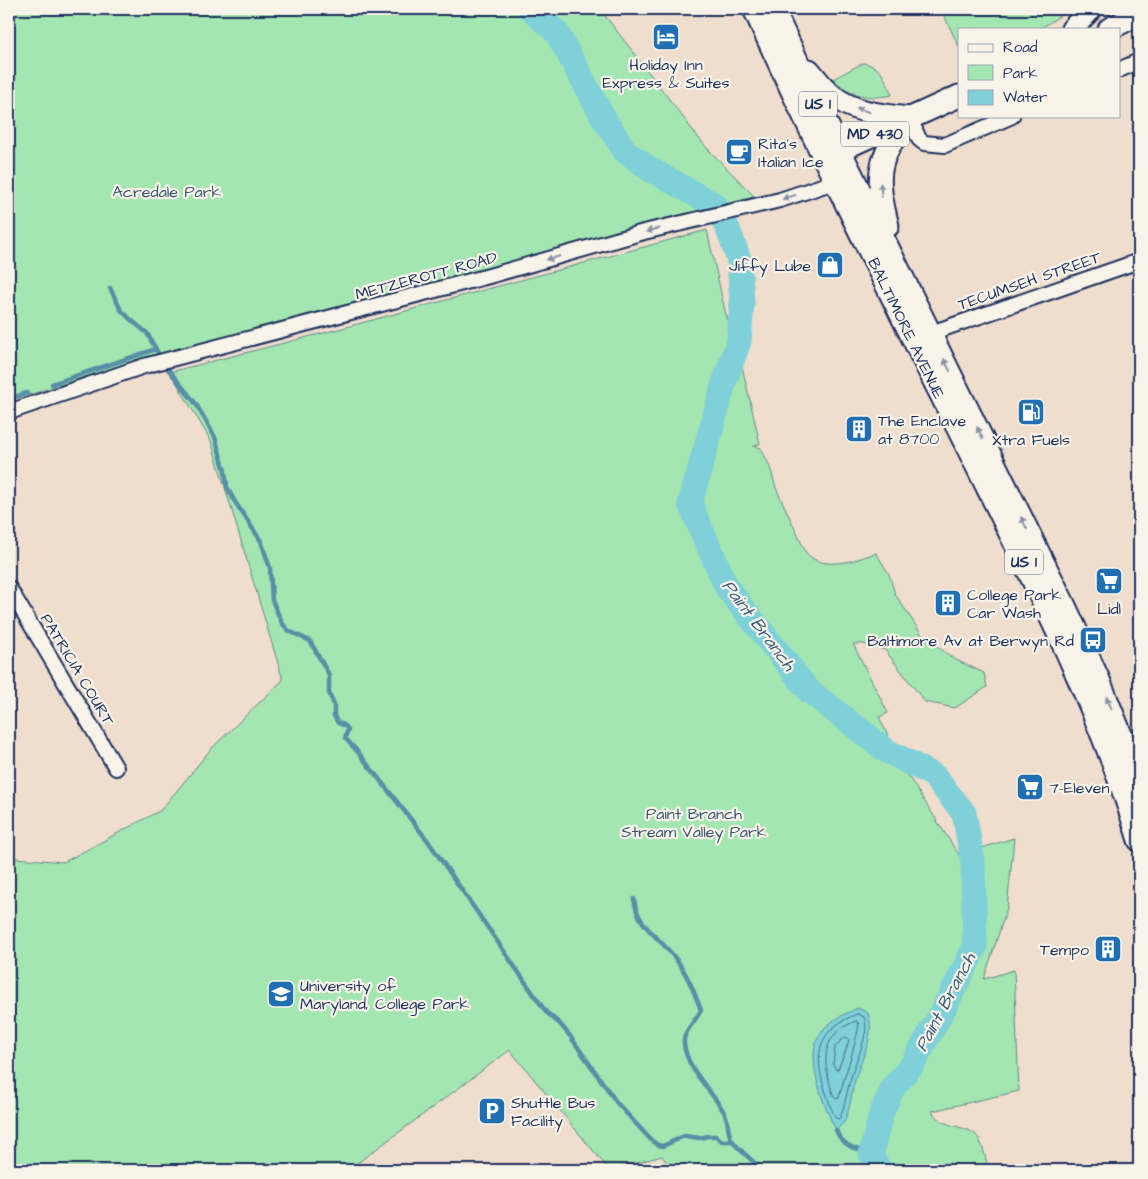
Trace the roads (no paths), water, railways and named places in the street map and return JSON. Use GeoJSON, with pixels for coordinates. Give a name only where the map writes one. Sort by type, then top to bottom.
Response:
{"type":"FeatureCollection","features":[{"type":"Feature","properties":{"kind":"main road","name":"BALTIMORE AVENUE"},"geometry":{"type":"LineString","coordinates":[[754,9],[844,178],[1049,615],[1085,694],[1121,781],[1139,840]]}},
{"type":"Feature","properties":{"kind":"main road","name":"BALTIMORE AVENUE"},"geometry":{"type":"LineString","coordinates":[[773,9],[796,57],[832,154]]}},
{"type":"Feature","properties":{"kind":"main road"},"geometry":{"type":"LineString","coordinates":[[1073,28],[1090,9]]}},
{"type":"Feature","properties":{"kind":"main road"},"geometry":{"type":"LineString","coordinates":[[1111,28],[1139,14]]}},
{"type":"Feature","properties":{"kind":"main road"},"geometry":{"type":"LineString","coordinates":[[796,57],[832,95],[846,104],[863,111],[910,118]]}},
{"type":"Feature","properties":{"kind":"main road","name":"MD 430"},"geometry":{"type":"LineString","coordinates":[[832,154],[958,96]]}},
{"type":"Feature","properties":{"kind":"main road"},"geometry":{"type":"LineString","coordinates":[[901,272],[881,196],[880,178],[881,165],[894,138],[910,118]]}},
{"type":"Feature","properties":{"kind":"main road","name":"BALTIMORE AVENUE"},"geometry":{"type":"LineString","coordinates":[[844,178],[901,272],[1134,745],[1139,779]]}},
{"type":"Feature","properties":{"kind":"street"},"geometry":{"type":"LineString","coordinates":[[1120,70],[1139,61]]}},
{"type":"Feature","properties":{"kind":"street"},"geometry":{"type":"LineString","coordinates":[[910,118],[924,144],[945,145],[1007,118]]}},
{"type":"Feature","properties":{"kind":"street","name":"METZEROTT ROAD"},"geometry":{"type":"LineString","coordinates":[[9,412],[161,361],[490,276],[644,232],[780,200],[844,178]]}},
{"type":"Feature","properties":{"kind":"street","name":"TECUMSEH STREET"},"geometry":{"type":"LineString","coordinates":[[931,333],[1139,261]]}},
{"type":"Feature","properties":{"kind":"street","name":"PATRICIA COURT"},"geometry":{"type":"LineString","coordinates":[[9,588],[116,768]]}},
{"type":"Feature","properties":{"kind":"water"},"geometry":{"type":"Polygon","coordinates":[[[858,1008],[868,1013],[870,1021],[869,1038],[854,1082],[846,1117],[836,1130],[826,1109],[818,1084],[814,1059],[815,1047],[818,1037],[825,1027],[841,1016],[858,1008]]]}},
{"type":"Feature","properties":{"kind":"waterway","name":"Paint Branch"},"geometry":{"type":"LineString","coordinates":[[531,9],[557,33],[603,117],[625,151],[651,170],[715,205],[728,229],[739,260],[742,302],[739,341],[724,383],[690,504],[727,588],[809,691],[887,751],[933,775],[964,813],[973,863],[975,947],[912,1065],[894,1086],[882,1111],[871,1154],[879,1170]]}},
{"type":"Feature","properties":{"kind":"waterway"},"geometry":{"type":"LineString","coordinates":[[110,288],[121,310],[147,333],[164,364],[196,404],[215,437],[225,471],[227,487],[261,541],[270,568],[272,600],[282,623],[289,631],[310,641],[329,675],[329,693],[334,705],[334,716],[338,723],[348,729],[345,738],[428,841],[546,1012],[570,1036],[617,1103],[651,1140],[663,1146],[684,1136],[700,1138],[716,1136],[722,1141],[732,1141]]}},
{"type":"Feature","properties":{"kind":"waterway"},"geometry":{"type":"LineString","coordinates":[[52,384],[156,349]]}},
{"type":"Feature","properties":{"kind":"waterway"},"geometry":{"type":"LineString","coordinates":[[9,399],[27,393]]}},
{"type":"Feature","properties":{"kind":"waterway"},"geometry":{"type":"LineString","coordinates":[[634,899],[636,909],[645,925],[669,950],[683,970],[701,1010],[685,1035],[684,1044],[690,1063],[725,1114],[732,1140],[762,1170]]}},
{"type":"Feature","properties":{"kind":"waterway"},"geometry":{"type":"LineString","coordinates":[[836,1130],[845,1143],[871,1154]]}},
{"type":"Feature","properties":{"kind":"place","name":"Holiday Inn Express & Suites"},"geometry":{"type":"Point","coordinates":[666,37]}},
{"type":"Feature","properties":{"kind":"place","name":"Rita's Italian Ice"},"geometry":{"type":"Point","coordinates":[739,152]}},
{"type":"Feature","properties":{"kind":"place","name":"Jiffy Lube"},"geometry":{"type":"Point","coordinates":[830,265]}},
{"type":"Feature","properties":{"kind":"place","name":"Xtra Fuels"},"geometry":{"type":"Point","coordinates":[1031,412]}},
{"type":"Feature","properties":{"kind":"place","name":"The Enclave at 8700"},"geometry":{"type":"Point","coordinates":[859,429]}},
{"type":"Feature","properties":{"kind":"place","name":"Lidl"},"geometry":{"type":"Point","coordinates":[1109,581]}},
{"type":"Feature","properties":{"kind":"place","name":"College Park Car Wash"},"geometry":{"type":"Point","coordinates":[948,603]}},
{"type":"Feature","properties":{"kind":"place","name":"Baltimore Av at Berwyn Rd"},"geometry":{"type":"Point","coordinates":[1093,640]}},
{"type":"Feature","properties":{"kind":"place","name":"7-Eleven"},"geometry":{"type":"Point","coordinates":[1030,787]}},
{"type":"Feature","properties":{"kind":"place","name":"Tempo"},"geometry":{"type":"Point","coordinates":[1108,949]}},
{"type":"Feature","properties":{"kind":"place","name":"University of Maryland, College Park"},"geometry":{"type":"Point","coordinates":[281,994]}},
{"type":"Feature","properties":{"kind":"place","name":"Shuttle Bus Facility"},"geometry":{"type":"Point","coordinates":[492,1111]}},
{"type":"Feature","properties":{"kind":"park label","name":"Acredale Park"},"geometry":{"type":"Point","coordinates":[167,191]}},
{"type":"Feature","properties":{"kind":"park label","name":"Paint Branch Stream Valley Park"},"geometry":{"type":"Point","coordinates":[694,822]}}]}
